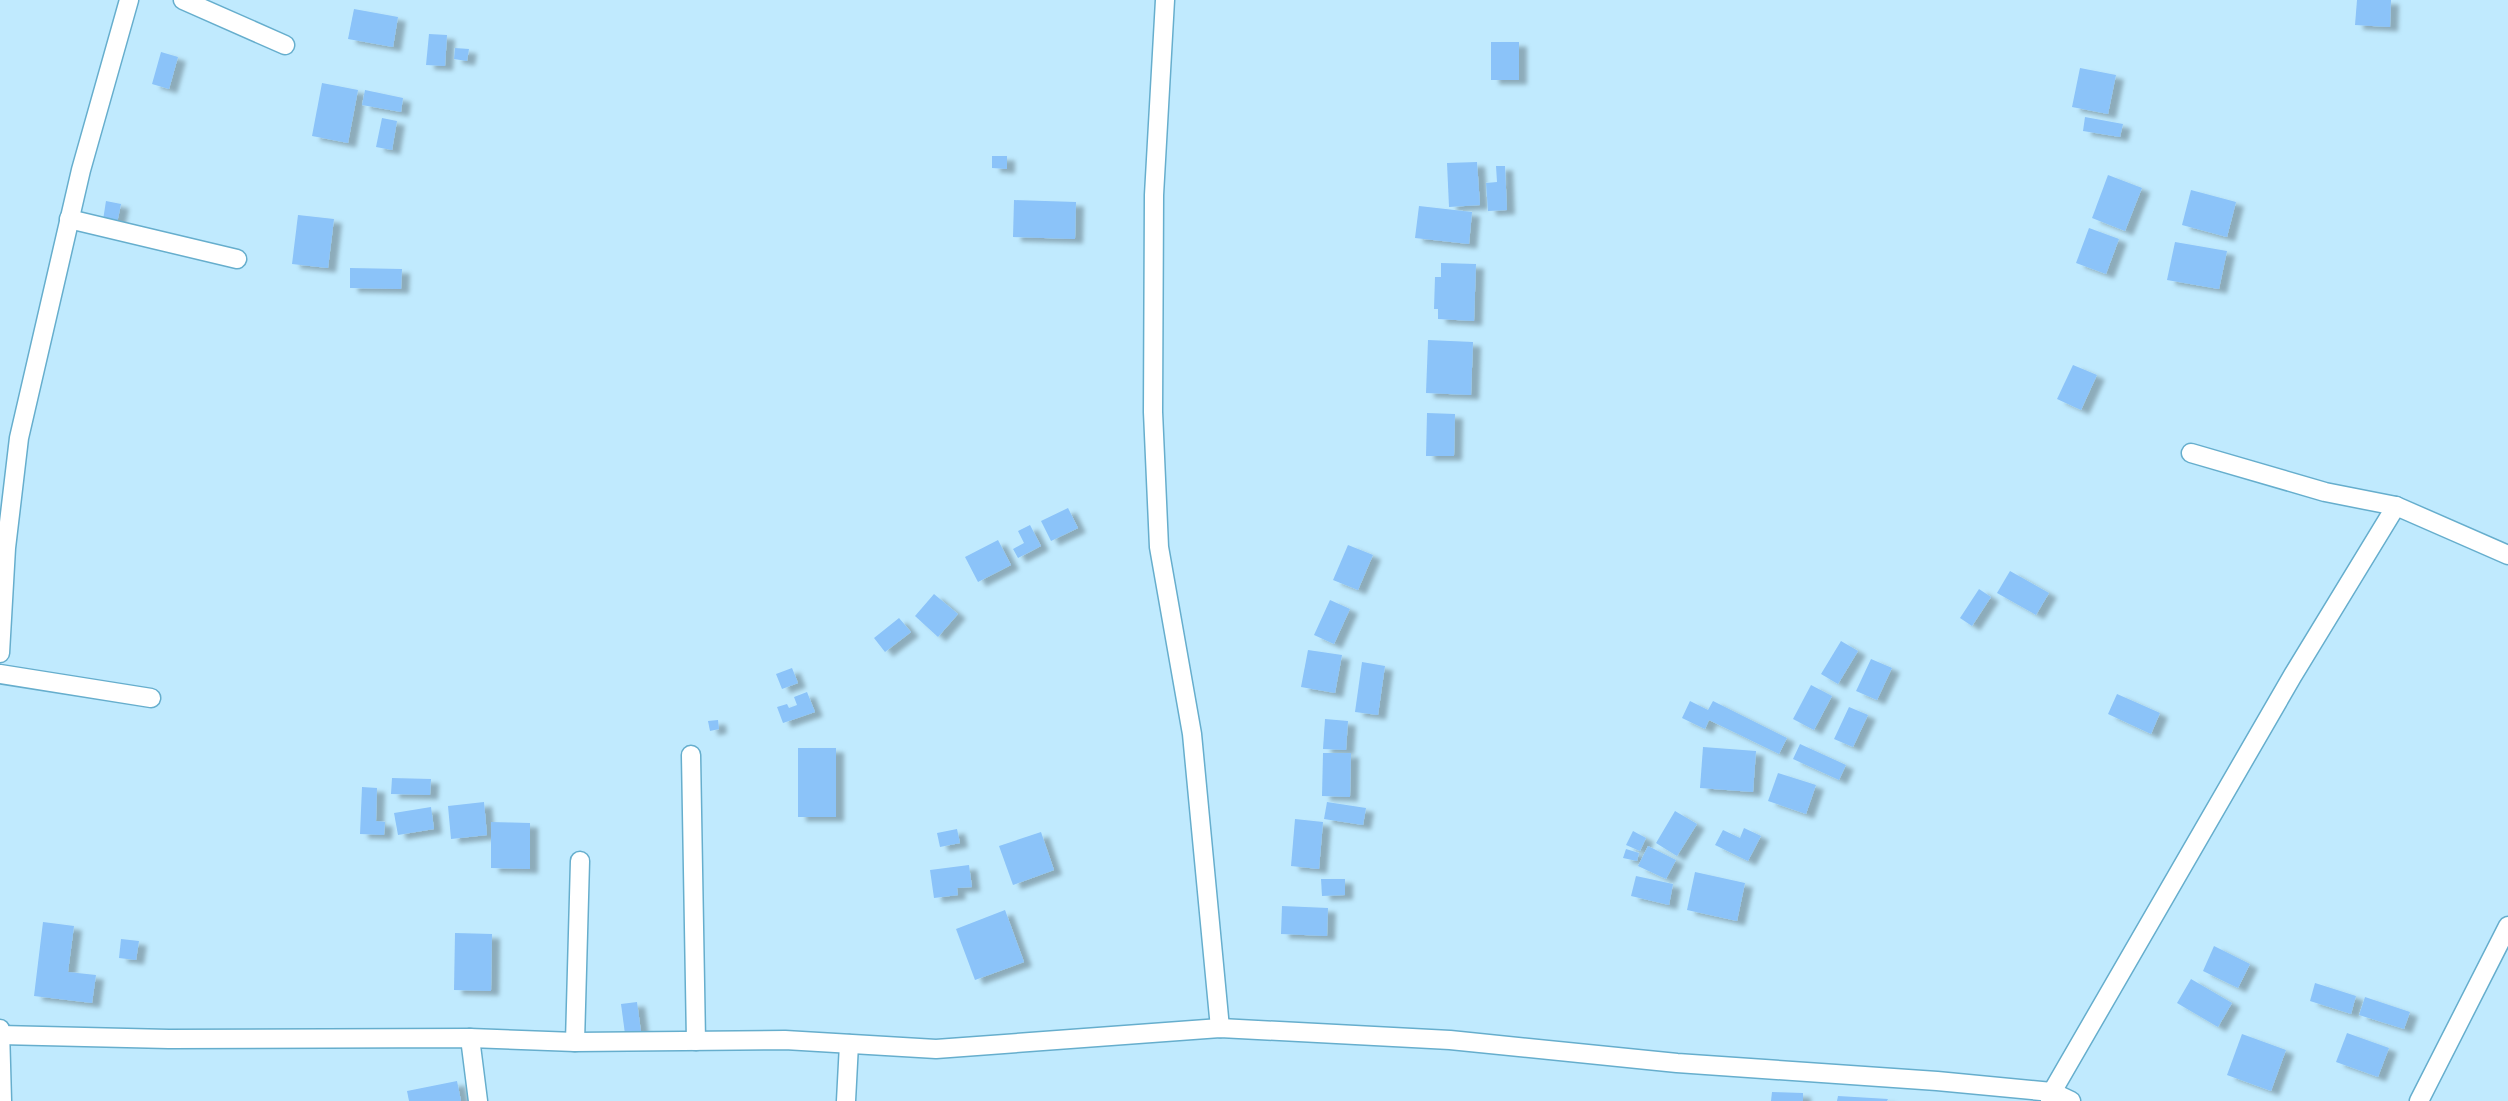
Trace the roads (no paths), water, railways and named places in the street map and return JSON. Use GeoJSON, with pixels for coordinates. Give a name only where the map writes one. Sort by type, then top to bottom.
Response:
{"type":"FeatureCollection","features":[{"type":"Feature","properties":{"kind":"street"},"geometry":{"type":"LineString","coordinates":[[0,653],[6,548],[19,438],[81,170],[129,0]]}},
{"type":"Feature","properties":{"kind":"street"},"geometry":{"type":"LineString","coordinates":[[183,0],[285,45]]}},
{"type":"Feature","properties":{"kind":"street"},"geometry":{"type":"LineString","coordinates":[[1165,0],[1154,195],[1153,412],[1159,547],[1192,734],[1220,1027]]}},
{"type":"Feature","properties":{"kind":"street"},"geometry":{"type":"LineString","coordinates":[[69,219],[237,259]]}},
{"type":"Feature","properties":{"kind":"street"},"geometry":{"type":"LineString","coordinates":[[2191,453],[2325,492],[2396,506],[2508,555]]}},
{"type":"Feature","properties":{"kind":"street"},"geometry":{"type":"LineString","coordinates":[[2051,1097],[2293,675],[2396,506]]}},
{"type":"Feature","properties":{"kind":"street"},"geometry":{"type":"LineString","coordinates":[[0,674],[150,698]]}},
{"type":"Feature","properties":{"kind":"street"},"geometry":{"type":"LineString","coordinates":[[691,755],[696,1041]]}},
{"type":"Feature","properties":{"kind":"street"},"geometry":{"type":"LineString","coordinates":[[575,1042],[580,861]]}},
{"type":"Feature","properties":{"kind":"street"},"geometry":{"type":"LineString","coordinates":[[2419,1101],[2508,926]]}},
{"type":"Feature","properties":{"kind":"street"},"geometry":{"type":"LineString","coordinates":[[2,1101],[0,1033],[169,1039],[470,1038],[575,1042],[785,1040],[936,1049],[1220,1027],[1450,1040],[1677,1063],[1937,1081],[2071,1101]]}},
{"type":"Feature","properties":{"kind":"street"},"geometry":{"type":"LineString","coordinates":[[470,1038],[478,1101]]}},
{"type":"Feature","properties":{"kind":"street"},"geometry":{"type":"LineString","coordinates":[[846,1101],[849,1044]]}}]}
